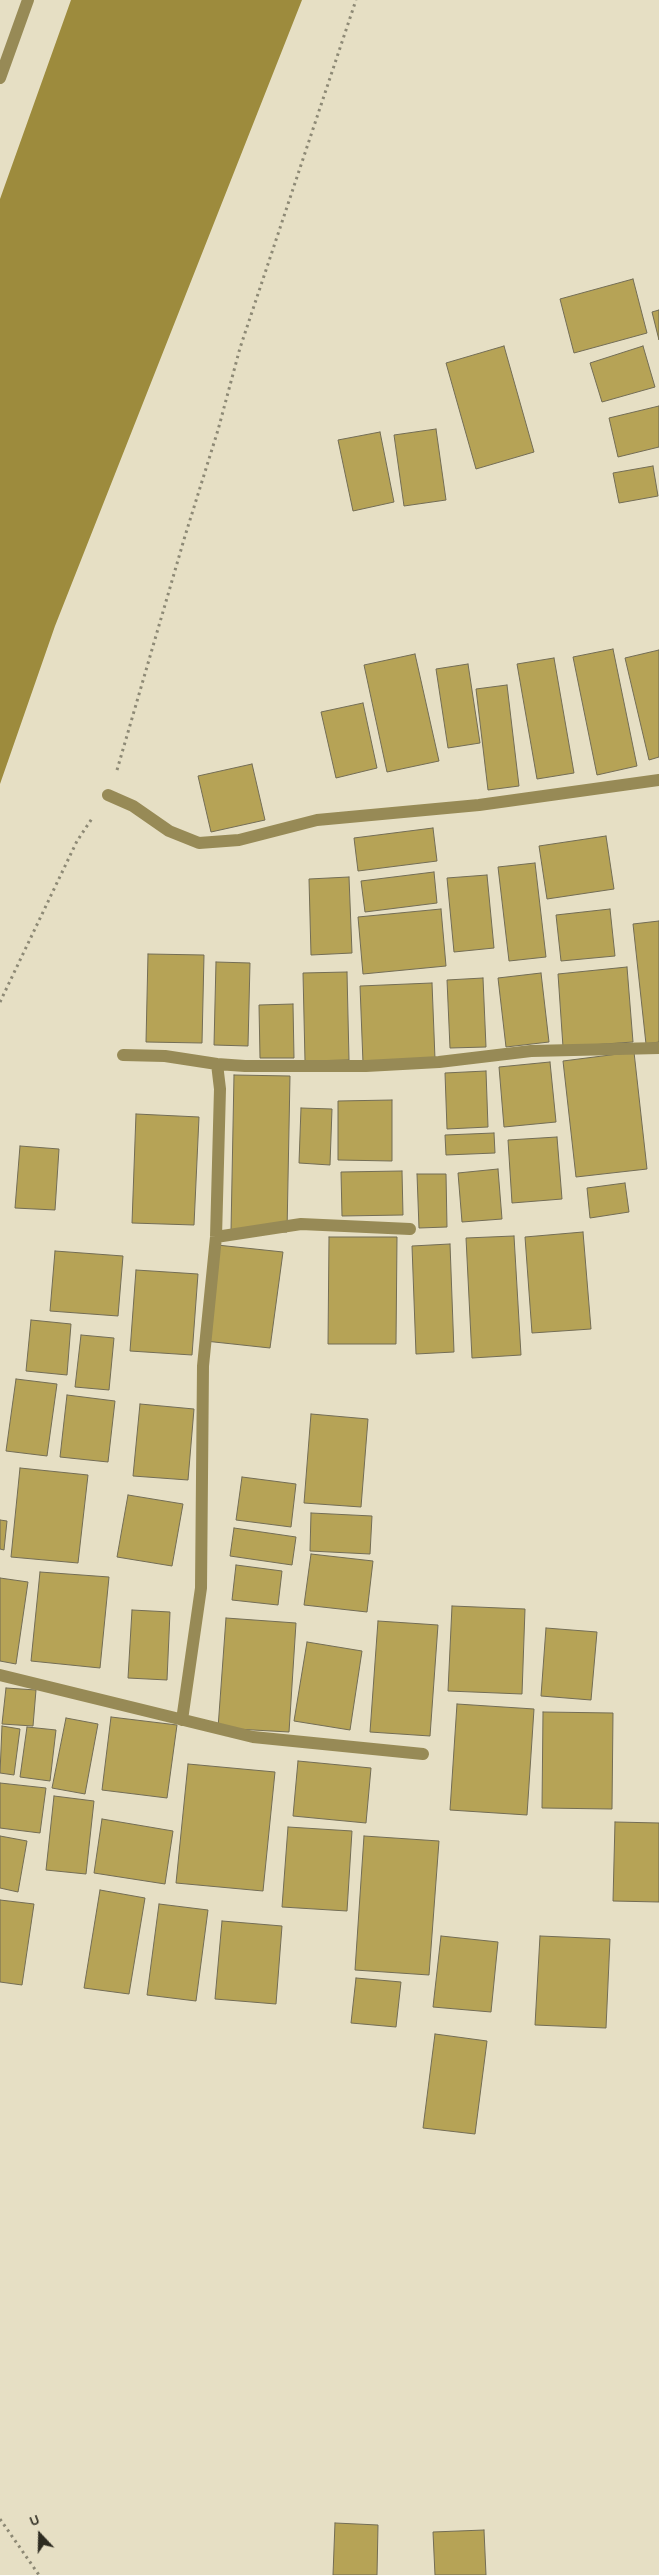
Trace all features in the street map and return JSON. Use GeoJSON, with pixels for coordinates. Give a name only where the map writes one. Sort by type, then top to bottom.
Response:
{"type":"FeatureCollection","features":[{"type":"Feature","properties":{"kind":"street"},"geometry":{"type":"LineString","coordinates":[[0,78],[28,0]]}},
{"type":"Feature","properties":{"kind":"street"},"geometry":{"type":"LineString","coordinates":[[108,795],[133,806],[169,831],[199,843],[239,840],[317,820],[479,804],[659,780]]}},
{"type":"Feature","properties":{"kind":"street"},"geometry":{"type":"LineString","coordinates":[[123,1055],[165,1056],[217,1064],[411,1064],[507,1053],[659,1048]]}},
{"type":"Feature","properties":{"kind":"street"},"geometry":{"type":"LineString","coordinates":[[182,1720],[201,1588],[203,1366],[206,1319],[216,1236],[220,1089],[217,1064]]}},
{"type":"Feature","properties":{"kind":"street"},"geometry":{"type":"LineString","coordinates":[[216,1236],[302,1224],[410,1230]]}},
{"type":"Feature","properties":{"kind":"street"},"geometry":{"type":"LineString","coordinates":[[0,1675],[254,1737],[423,1754]]}},
{"type":"Feature","properties":{"kind":"path"},"geometry":{"type":"LineString","coordinates":[[0,1002],[77,841],[108,795],[126,746],[240,348],[356,0]]}},
{"type":"Feature","properties":{"kind":"path"},"geometry":{"type":"LineString","coordinates":[[0,2519],[39,2575]]}},
{"type":"Feature","properties":{"kind":"shaded area"},"geometry":{"type":"Polygon","coordinates":[[[71,0],[302,0],[55,626],[0,784],[0,199],[71,0]]]}},
{"type":"Feature","properties":{"kind":"building"},"geometry":{"type":"Polygon","coordinates":[[[633,279],[647,333],[574,353],[560,299],[633,279]]]}},
{"type":"Feature","properties":{"kind":"building"},"geometry":{"type":"Polygon","coordinates":[[[659,310],[659,340],[652,312],[659,310]]]}},
{"type":"Feature","properties":{"kind":"building"},"geometry":{"type":"Polygon","coordinates":[[[504,346],[534,452],[476,469],[446,363],[504,346]]]}},
{"type":"Feature","properties":{"kind":"building"},"geometry":{"type":"Polygon","coordinates":[[[643,346],[655,387],[602,402],[590,363],[643,346]]]}},
{"type":"Feature","properties":{"kind":"building"},"geometry":{"type":"Polygon","coordinates":[[[659,406],[659,447],[618,457],[609,418],[659,406]]]}},
{"type":"Feature","properties":{"kind":"building"},"geometry":{"type":"Polygon","coordinates":[[[436,429],[446,500],[404,506],[394,435],[436,429]]]}},
{"type":"Feature","properties":{"kind":"building"},"geometry":{"type":"Polygon","coordinates":[[[380,432],[394,502],[353,511],[338,440],[380,432]]]}},
{"type":"Feature","properties":{"kind":"building"},"geometry":{"type":"Polygon","coordinates":[[[653,466],[658,496],[619,503],[613,473],[653,466]]]}},
{"type":"Feature","properties":{"kind":"building"},"geometry":{"type":"Polygon","coordinates":[[[613,649],[637,766],[597,775],[573,657],[613,649]]]}},
{"type":"Feature","properties":{"kind":"building"},"geometry":{"type":"Polygon","coordinates":[[[659,650],[659,757],[649,760],[625,658],[659,650]]]}},
{"type":"Feature","properties":{"kind":"building"},"geometry":{"type":"Polygon","coordinates":[[[415,654],[439,761],[387,772],[364,665],[415,654]]]}},
{"type":"Feature","properties":{"kind":"building"},"geometry":{"type":"Polygon","coordinates":[[[554,658],[574,773],[537,779],[517,664],[554,658]]]}},
{"type":"Feature","properties":{"kind":"building"},"geometry":{"type":"Polygon","coordinates":[[[468,664],[480,743],[448,748],[436,669],[468,664]]]}},
{"type":"Feature","properties":{"kind":"building"},"geometry":{"type":"Polygon","coordinates":[[[507,685],[519,786],[488,790],[476,689],[507,685]]]}},
{"type":"Feature","properties":{"kind":"building"},"geometry":{"type":"Polygon","coordinates":[[[363,703],[377,768],[336,778],[321,712],[363,703]]]}},
{"type":"Feature","properties":{"kind":"building"},"geometry":{"type":"Polygon","coordinates":[[[252,764],[265,820],[211,832],[198,776],[252,764]]]}},
{"type":"Feature","properties":{"kind":"building"},"geometry":{"type":"Polygon","coordinates":[[[433,828],[437,861],[358,871],[354,838],[433,828]]]}},
{"type":"Feature","properties":{"kind":"building"},"geometry":{"type":"Polygon","coordinates":[[[606,836],[614,889],[547,899],[539,846],[606,836]]]}},
{"type":"Feature","properties":{"kind":"building"},"geometry":{"type":"Polygon","coordinates":[[[535,863],[546,957],[509,961],[498,867],[535,863]]]}},
{"type":"Feature","properties":{"kind":"building"},"geometry":{"type":"Polygon","coordinates":[[[434,872],[437,903],[365,912],[361,881],[434,872]]]}},
{"type":"Feature","properties":{"kind":"building"},"geometry":{"type":"Polygon","coordinates":[[[487,875],[494,948],[454,952],[447,878],[487,875]]]}},
{"type":"Feature","properties":{"kind":"building"},"geometry":{"type":"Polygon","coordinates":[[[349,877],[352,953],[311,955],[309,879],[349,877]]]}},
{"type":"Feature","properties":{"kind":"building"},"geometry":{"type":"Polygon","coordinates":[[[441,909],[446,966],[363,974],[358,917],[441,909]]]}},
{"type":"Feature","properties":{"kind":"building"},"geometry":{"type":"Polygon","coordinates":[[[610,909],[615,956],[561,961],[556,915],[610,909]]]}},
{"type":"Feature","properties":{"kind":"building"},"geometry":{"type":"Polygon","coordinates":[[[659,921],[659,1042],[646,1044],[633,924],[659,921]]]}},
{"type":"Feature","properties":{"kind":"building"},"geometry":{"type":"Polygon","coordinates":[[[148,954],[204,955],[202,1043],[146,1042],[148,954]]]}},
{"type":"Feature","properties":{"kind":"building"},"geometry":{"type":"Polygon","coordinates":[[[216,962],[250,963],[248,1046],[214,1045],[216,962]]]}},
{"type":"Feature","properties":{"kind":"building"},"geometry":{"type":"Polygon","coordinates":[[[627,967],[633,1042],[563,1047],[558,974],[627,967]]]}},
{"type":"Feature","properties":{"kind":"building"},"geometry":{"type":"Polygon","coordinates":[[[347,972],[349,1060],[305,1061],[303,973],[347,972]]]}},
{"type":"Feature","properties":{"kind":"building"},"geometry":{"type":"Polygon","coordinates":[[[541,973],[549,1042],[506,1047],[498,978],[541,973]]]}},
{"type":"Feature","properties":{"kind":"building"},"geometry":{"type":"Polygon","coordinates":[[[483,978],[486,1047],[450,1048],[447,980],[483,978]]]}},
{"type":"Feature","properties":{"kind":"building"},"geometry":{"type":"Polygon","coordinates":[[[432,983],[435,1059],[363,1063],[360,986],[432,983]]]}},
{"type":"Feature","properties":{"kind":"building"},"geometry":{"type":"Polygon","coordinates":[[[293,1004],[294,1058],[260,1058],[259,1005],[293,1004]]]}},
{"type":"Feature","properties":{"kind":"building"},"geometry":{"type":"Polygon","coordinates":[[[634,1052],[647,1169],[576,1177],[563,1061],[634,1052]]]}},
{"type":"Feature","properties":{"kind":"building"},"geometry":{"type":"Polygon","coordinates":[[[550,1062],[556,1122],[504,1127],[499,1067],[550,1062]]]}},
{"type":"Feature","properties":{"kind":"building"},"geometry":{"type":"Polygon","coordinates":[[[486,1071],[488,1127],[447,1129],[445,1073],[486,1071]]]}},
{"type":"Feature","properties":{"kind":"building"},"geometry":{"type":"Polygon","coordinates":[[[234,1075],[290,1076],[287,1232],[231,1231],[234,1075]]]}},
{"type":"Feature","properties":{"kind":"building"},"geometry":{"type":"Polygon","coordinates":[[[392,1100],[392,1161],[338,1160],[338,1101],[392,1100]]]}},
{"type":"Feature","properties":{"kind":"building"},"geometry":{"type":"Polygon","coordinates":[[[301,1108],[332,1109],[330,1165],[299,1163],[301,1108]]]}},
{"type":"Feature","properties":{"kind":"building"},"geometry":{"type":"Polygon","coordinates":[[[136,1114],[199,1117],[194,1225],[132,1223],[136,1114]]]}},
{"type":"Feature","properties":{"kind":"building"},"geometry":{"type":"Polygon","coordinates":[[[494,1133],[495,1153],[446,1155],[445,1135],[494,1133]]]}},
{"type":"Feature","properties":{"kind":"building"},"geometry":{"type":"Polygon","coordinates":[[[557,1137],[562,1199],[512,1203],[508,1140],[557,1137]]]}},
{"type":"Feature","properties":{"kind":"building"},"geometry":{"type":"Polygon","coordinates":[[[20,1146],[59,1149],[55,1210],[15,1208],[20,1146]]]}},
{"type":"Feature","properties":{"kind":"building"},"geometry":{"type":"Polygon","coordinates":[[[498,1169],[502,1219],[462,1222],[458,1173],[498,1169]]]}},
{"type":"Feature","properties":{"kind":"building"},"geometry":{"type":"Polygon","coordinates":[[[402,1171],[403,1215],[342,1216],[341,1172],[402,1171]]]}},
{"type":"Feature","properties":{"kind":"building"},"geometry":{"type":"Polygon","coordinates":[[[417,1174],[446,1174],[447,1227],[419,1228],[417,1174]]]}},
{"type":"Feature","properties":{"kind":"building"},"geometry":{"type":"Polygon","coordinates":[[[625,1183],[629,1212],[590,1218],[587,1188],[625,1183]]]}},
{"type":"Feature","properties":{"kind":"building"},"geometry":{"type":"Polygon","coordinates":[[[583,1232],[591,1329],[532,1333],[525,1237],[583,1232]]]}},
{"type":"Feature","properties":{"kind":"building"},"geometry":{"type":"Polygon","coordinates":[[[514,1236],[521,1355],[472,1358],[466,1238],[514,1236]]]}},
{"type":"Feature","properties":{"kind":"building"},"geometry":{"type":"Polygon","coordinates":[[[329,1237],[397,1237],[396,1344],[328,1344],[329,1237]]]}},
{"type":"Feature","properties":{"kind":"building"},"geometry":{"type":"Polygon","coordinates":[[[450,1244],[454,1352],[416,1354],[412,1246],[450,1244]]]}},
{"type":"Feature","properties":{"kind":"building"},"geometry":{"type":"Polygon","coordinates":[[[217,1245],[283,1252],[270,1348],[205,1341],[217,1245]]]}},
{"type":"Feature","properties":{"kind":"building"},"geometry":{"type":"Polygon","coordinates":[[[55,1251],[123,1256],[118,1316],[50,1311],[55,1251]]]}},
{"type":"Feature","properties":{"kind":"building"},"geometry":{"type":"Polygon","coordinates":[[[136,1270],[198,1274],[192,1355],[130,1351],[136,1270]]]}},
{"type":"Feature","properties":{"kind":"building"},"geometry":{"type":"Polygon","coordinates":[[[31,1320],[71,1324],[67,1375],[26,1371],[31,1320]]]}},
{"type":"Feature","properties":{"kind":"building"},"geometry":{"type":"Polygon","coordinates":[[[81,1335],[114,1338],[109,1390],[75,1387],[81,1335]]]}},
{"type":"Feature","properties":{"kind":"building"},"geometry":{"type":"Polygon","coordinates":[[[16,1379],[57,1384],[47,1456],[6,1451],[16,1379]]]}},
{"type":"Feature","properties":{"kind":"building"},"geometry":{"type":"Polygon","coordinates":[[[67,1395],[115,1401],[108,1462],[60,1457],[67,1395]]]}},
{"type":"Feature","properties":{"kind":"building"},"geometry":{"type":"Polygon","coordinates":[[[140,1404],[194,1409],[188,1480],[133,1476],[140,1404]]]}},
{"type":"Feature","properties":{"kind":"building"},"geometry":{"type":"Polygon","coordinates":[[[311,1414],[368,1419],[361,1507],[304,1503],[311,1414]]]}},
{"type":"Feature","properties":{"kind":"building"},"geometry":{"type":"Polygon","coordinates":[[[20,1468],[88,1475],[78,1563],[11,1557],[20,1468]]]}},
{"type":"Feature","properties":{"kind":"building"},"geometry":{"type":"Polygon","coordinates":[[[242,1477],[296,1484],[291,1527],[236,1520],[242,1477]]]}},
{"type":"Feature","properties":{"kind":"building"},"geometry":{"type":"Polygon","coordinates":[[[128,1495],[183,1504],[172,1566],[117,1557],[128,1495]]]}},
{"type":"Feature","properties":{"kind":"building"},"geometry":{"type":"Polygon","coordinates":[[[311,1513],[372,1516],[370,1554],[310,1551],[311,1513]]]}},
{"type":"Feature","properties":{"kind":"building"},"geometry":{"type":"Polygon","coordinates":[[[0,1520],[7,1521],[4,1550],[0,1549],[0,1520]]]}},
{"type":"Feature","properties":{"kind":"building"},"geometry":{"type":"Polygon","coordinates":[[[234,1528],[296,1537],[292,1565],[230,1556],[234,1528]]]}},
{"type":"Feature","properties":{"kind":"building"},"geometry":{"type":"Polygon","coordinates":[[[311,1554],[373,1561],[367,1612],[304,1605],[311,1554]]]}},
{"type":"Feature","properties":{"kind":"building"},"geometry":{"type":"Polygon","coordinates":[[[236,1565],[282,1571],[278,1605],[232,1600],[236,1565]]]}},
{"type":"Feature","properties":{"kind":"building"},"geometry":{"type":"Polygon","coordinates":[[[40,1572],[109,1577],[100,1668],[31,1661],[40,1572]]]}},
{"type":"Feature","properties":{"kind":"building"},"geometry":{"type":"Polygon","coordinates":[[[0,1578],[28,1582],[16,1664],[0,1661],[0,1578]]]}},
{"type":"Feature","properties":{"kind":"building"},"geometry":{"type":"Polygon","coordinates":[[[452,1606],[525,1609],[522,1694],[448,1691],[452,1606]]]}},
{"type":"Feature","properties":{"kind":"building"},"geometry":{"type":"Polygon","coordinates":[[[132,1610],[170,1612],[167,1680],[128,1678],[132,1610]]]}},
{"type":"Feature","properties":{"kind":"building"},"geometry":{"type":"Polygon","coordinates":[[[226,1618],[296,1623],[289,1732],[218,1728],[226,1618]]]}},
{"type":"Feature","properties":{"kind":"building"},"geometry":{"type":"Polygon","coordinates":[[[378,1621],[438,1625],[430,1736],[370,1732],[378,1621]]]}},
{"type":"Feature","properties":{"kind":"building"},"geometry":{"type":"Polygon","coordinates":[[[546,1628],[597,1632],[591,1700],[541,1696],[546,1628]]]}},
{"type":"Feature","properties":{"kind":"building"},"geometry":{"type":"Polygon","coordinates":[[[307,1642],[362,1651],[350,1730],[294,1721],[307,1642]]]}},
{"type":"Feature","properties":{"kind":"building"},"geometry":{"type":"Polygon","coordinates":[[[6,1688],[36,1690],[33,1726],[2,1724],[6,1688]]]}},
{"type":"Feature","properties":{"kind":"building"},"geometry":{"type":"Polygon","coordinates":[[[457,1704],[534,1709],[527,1815],[450,1810],[457,1704]]]}},
{"type":"Feature","properties":{"kind":"building"},"geometry":{"type":"Polygon","coordinates":[[[543,1712],[613,1713],[612,1809],[542,1808],[543,1712]]]}},
{"type":"Feature","properties":{"kind":"building"},"geometry":{"type":"Polygon","coordinates":[[[111,1717],[177,1725],[167,1798],[102,1790],[111,1717]]]}},
{"type":"Feature","properties":{"kind":"building"},"geometry":{"type":"Polygon","coordinates":[[[66,1718],[98,1724],[85,1794],[52,1788],[66,1718]]]}},
{"type":"Feature","properties":{"kind":"building"},"geometry":{"type":"Polygon","coordinates":[[[2,1726],[20,1729],[14,1775],[0,1773],[2,1726]]]}},
{"type":"Feature","properties":{"kind":"building"},"geometry":{"type":"Polygon","coordinates":[[[27,1727],[56,1730],[50,1781],[20,1777],[27,1727]]]}},
{"type":"Feature","properties":{"kind":"building"},"geometry":{"type":"Polygon","coordinates":[[[298,1761],[371,1768],[366,1823],[293,1816],[298,1761]]]}},
{"type":"Feature","properties":{"kind":"building"},"geometry":{"type":"Polygon","coordinates":[[[188,1764],[275,1772],[263,1891],[176,1883],[188,1764]]]}},
{"type":"Feature","properties":{"kind":"building"},"geometry":{"type":"Polygon","coordinates":[[[0,1783],[46,1788],[40,1833],[0,1828],[0,1783]]]}},
{"type":"Feature","properties":{"kind":"building"},"geometry":{"type":"Polygon","coordinates":[[[54,1796],[94,1801],[86,1874],[46,1870],[54,1796]]]}},
{"type":"Feature","properties":{"kind":"building"},"geometry":{"type":"Polygon","coordinates":[[[102,1819],[173,1831],[165,1884],[94,1873],[102,1819]]]}},
{"type":"Feature","properties":{"kind":"building"},"geometry":{"type":"Polygon","coordinates":[[[615,1822],[659,1823],[659,1902],[613,1901],[615,1822]]]}},
{"type":"Feature","properties":{"kind":"building"},"geometry":{"type":"Polygon","coordinates":[[[288,1827],[352,1831],[347,1911],[282,1907],[288,1827]]]}},
{"type":"Feature","properties":{"kind":"building"},"geometry":{"type":"Polygon","coordinates":[[[0,1836],[27,1841],[18,1892],[0,1888],[0,1836]]]}},
{"type":"Feature","properties":{"kind":"building"},"geometry":{"type":"Polygon","coordinates":[[[364,1836],[439,1841],[429,1975],[355,1970],[364,1836]]]}},
{"type":"Feature","properties":{"kind":"building"},"geometry":{"type":"Polygon","coordinates":[[[100,1890],[145,1898],[129,1994],[84,1988],[100,1890]]]}},
{"type":"Feature","properties":{"kind":"building"},"geometry":{"type":"Polygon","coordinates":[[[0,1900],[34,1904],[22,1985],[0,1982],[0,1900]]]}},
{"type":"Feature","properties":{"kind":"building"},"geometry":{"type":"Polygon","coordinates":[[[159,1904],[208,1910],[196,2001],[147,1995],[159,1904]]]}},
{"type":"Feature","properties":{"kind":"building"},"geometry":{"type":"Polygon","coordinates":[[[222,1921],[282,1926],[276,2004],[215,1999],[222,1921]]]}},
{"type":"Feature","properties":{"kind":"building"},"geometry":{"type":"Polygon","coordinates":[[[441,1936],[498,1942],[491,2012],[433,2007],[441,1936]]]}},
{"type":"Feature","properties":{"kind":"building"},"geometry":{"type":"Polygon","coordinates":[[[540,1936],[610,1939],[606,2028],[535,2025],[540,1936]]]}},
{"type":"Feature","properties":{"kind":"building"},"geometry":{"type":"Polygon","coordinates":[[[356,1978],[401,1982],[396,2027],[351,2023],[356,1978]]]}},
{"type":"Feature","properties":{"kind":"building"},"geometry":{"type":"Polygon","coordinates":[[[435,2034],[487,2041],[475,2134],[423,2128],[435,2034]]]}},
{"type":"Feature","properties":{"kind":"building"},"geometry":{"type":"Polygon","coordinates":[[[335,2523],[378,2525],[377,2575],[333,2575],[335,2523]]]}},
{"type":"Feature","properties":{"kind":"building"},"geometry":{"type":"Polygon","coordinates":[[[484,2530],[486,2575],[435,2575],[433,2532],[484,2530]]]}}]}
